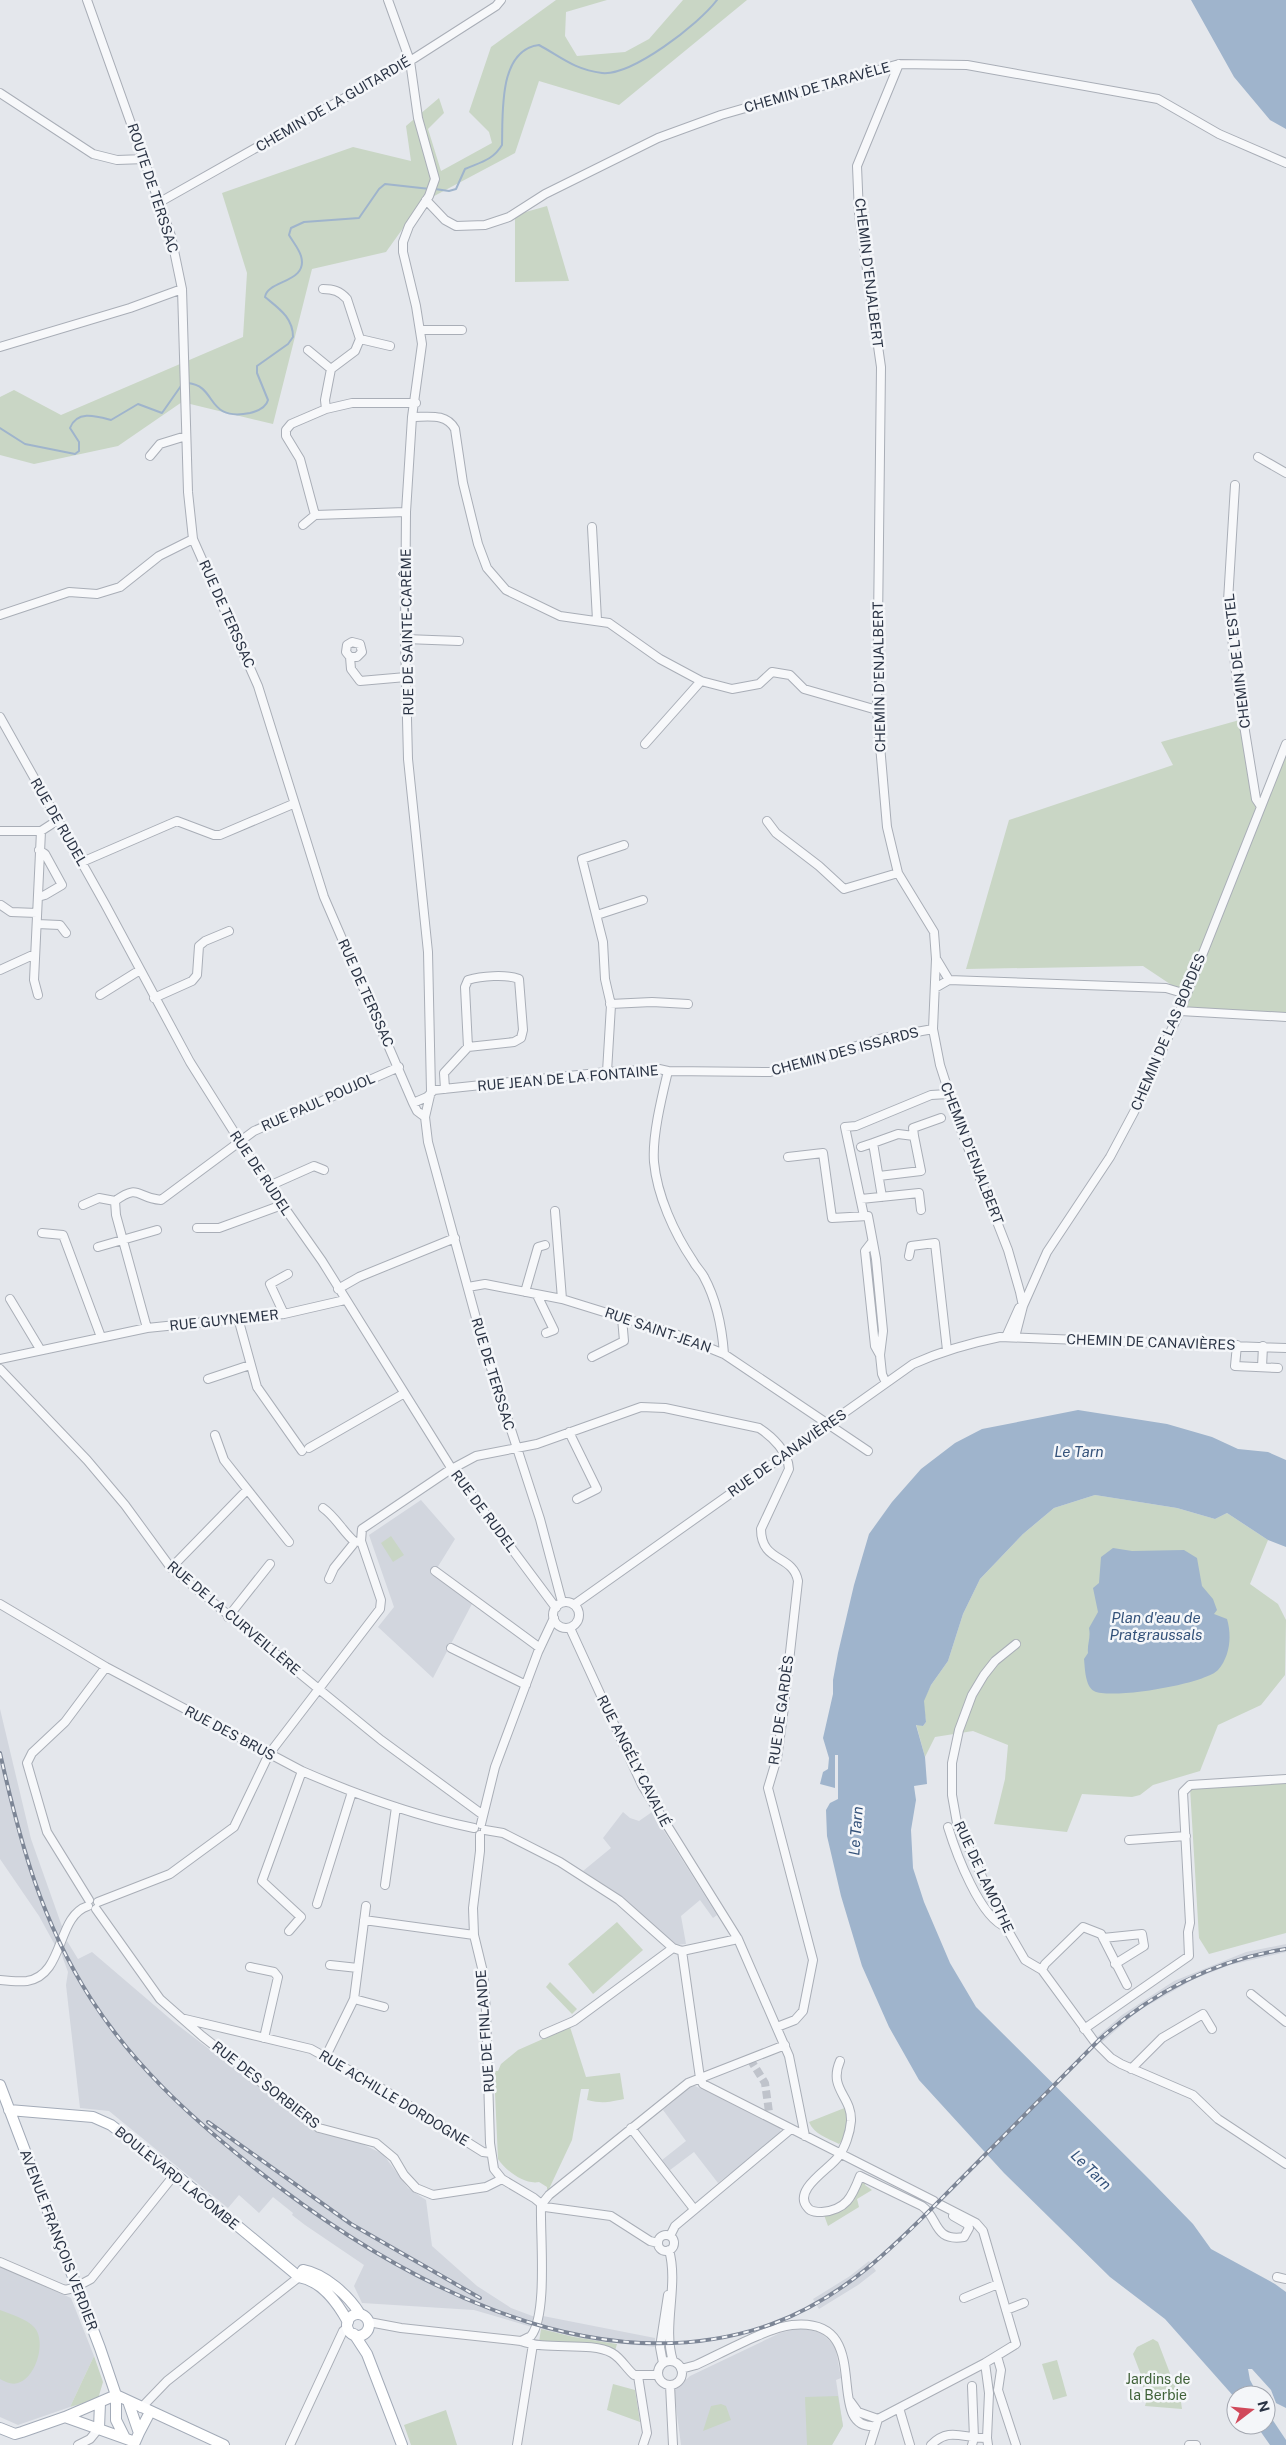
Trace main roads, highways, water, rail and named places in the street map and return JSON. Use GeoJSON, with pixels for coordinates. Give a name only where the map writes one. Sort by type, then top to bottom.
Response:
{"type":"FeatureCollection","features":[{"type":"Feature","properties":{"kind":"main road","name":"AVENUE FRANÇOIS VERDIER"},"geometry":{"type":"LineString","coordinates":[[0,2085],[5,2109],[100,2348],[116,2395]]}},
{"type":"Feature","properties":{"kind":"main road","name":"BOULEVARD LACOMBE"},"geometry":{"type":"LineString","coordinates":[[5,2109],[93,2117],[102,2120],[175,2174],[299,2277],[310,2279],[337,2302],[350,2328],[367,2354]]}},
{"type":"Feature","properties":{"kind":"main road"},"geometry":{"type":"LineString","coordinates":[[299,2277],[303,2270],[312,2272],[346,2296],[369,2325],[367,2354],[402,2445]]}},
{"type":"Feature","properties":{"kind":"main road"},"geometry":{"type":"LineString","coordinates":[[360,2314],[352,2316],[350,2328],[363,2334],[369,2325]]}},
{"type":"Feature","properties":{"kind":"main road"},"geometry":{"type":"LineString","coordinates":[[116,2395],[141,2410],[224,2445]]}},
{"type":"Feature","properties":{"kind":"main road"},"geometry":{"type":"LineString","coordinates":[[1,2431],[15,2434],[65,2417],[116,2395]]}},
{"type":"Feature","properties":{"kind":"main road"},"geometry":{"type":"LineString","coordinates":[[116,2395],[114,2412],[134,2439]]}},
{"type":"Feature","properties":{"kind":"main road"},"geometry":{"type":"LineString","coordinates":[[99,2428],[100,2403]]}},
{"type":"Feature","properties":{"kind":"main road"},"geometry":{"type":"LineString","coordinates":[[114,2412],[141,2410]]}},
{"type":"Feature","properties":{"kind":"main road"},"geometry":{"type":"LineString","coordinates":[[134,2439],[141,2410]]}},
{"type":"Feature","properties":{"kind":"main road"},"geometry":{"type":"LineString","coordinates":[[134,2439],[141,2410]]}},
{"type":"Feature","properties":{"kind":"main road"},"geometry":{"type":"LineString","coordinates":[[65,2417],[134,2439]]}},
{"type":"Feature","properties":{"kind":"water"},"geometry":{"type":"Polygon","coordinates":[[[1191,0],[1286,0],[1286,129],[1270,120],[1234,77],[1191,0]]]}},
{"type":"Feature","properties":{"kind":"water","name":"Le Tarn"},"geometry":{"type":"Polygon","coordinates":[[[1078,1410],[1167,1424],[1212,1437],[1238,1449],[1268,1452],[1286,1460],[1286,1547],[1268,1540],[1227,1513],[1215,1519],[1177,1508],[1095,1495],[1054,1508],[1023,1534],[980,1579],[963,1614],[948,1661],[931,1685],[924,1701],[926,1722],[923,1726],[916,1725],[925,1757],[927,1784],[914,1786],[916,1800],[911,1830],[913,1868],[924,1902],[950,1963],[976,2007],[1193,2224],[1211,2249],[1286,2292],[1286,2408],[1276,2403],[1276,2385],[1266,2385],[1252,2369],[1248,2369],[1253,2385],[1226,2385],[1226,2388],[1165,2319],[1110,2277],[1004,2173],[919,2080],[889,2027],[862,1966],[841,1896],[827,1836],[826,1810],[830,1803],[838,1799],[838,1755],[835,1755],[835,1788],[820,1784],[823,1772],[828,1769],[829,1758],[823,1738],[833,1694],[833,1680],[838,1653],[854,1585],[869,1534],[892,1502],[921,1469],[955,1443],[982,1429],[1078,1410]]]}},
{"type":"Feature","properties":{"kind":"water","name":"Plan d'eau de Pratgraussals"},"geometry":{"type":"Polygon","coordinates":[[[1113,1548],[1132,1551],[1184,1550],[1197,1558],[1202,1586],[1213,1599],[1217,1610],[1214,1614],[1227,1619],[1229,1625],[1229,1646],[1225,1659],[1218,1670],[1210,1675],[1178,1685],[1137,1692],[1104,1693],[1091,1689],[1086,1676],[1084,1659],[1088,1653],[1089,1628],[1098,1612],[1093,1588],[1099,1583],[1101,1557],[1113,1548]]]}},
{"type":"Feature","properties":{"kind":"water"},"geometry":{"type":"Polygon","coordinates":[[[1276,2425],[1286,2440],[1286,2445],[1270,2445],[1263,2435],[1276,2435],[1276,2425]]]}},
{"type":"Feature","properties":{"kind":"waterway"},"geometry":{"type":"LineString","coordinates":[[435,189],[449,191],[456,189],[465,169],[491,157],[502,145],[505,85],[516,58],[526,49],[539,45],[584,69],[602,73],[615,72],[647,58],[664,47],[696,22],[717,0]]}},
{"type":"Feature","properties":{"kind":"waterway"},"geometry":{"type":"LineString","coordinates":[[188,383],[204,390],[213,403],[226,413],[250,413],[264,407],[268,400],[257,373],[257,366],[288,344],[293,337],[288,318],[265,297],[267,291],[294,276],[302,265],[300,253],[289,235],[291,228],[304,222],[359,218],[379,189],[385,184],[430,189]]}},
{"type":"Feature","properties":{"kind":"waterway"},"geometry":{"type":"LineString","coordinates":[[0,428],[25,444],[75,454],[79,451],[79,442],[70,428],[77,419],[88,416],[111,420],[138,404],[162,413],[183,383]]}},
{"type":"Feature","properties":{"kind":"tunnel"},"geometry":{"type":"LineString","coordinates":[[750,2059],[765,2083],[769,2112]]}},
{"type":"Feature","properties":{"kind":"railway"},"geometry":{"type":"LineString","coordinates":[[0,1753],[24,1849],[58,1940],[91,1999],[107,2023],[143,2066],[182,2106],[247,2162],[302,2204],[362,2244],[426,2280],[493,2310],[562,2331],[632,2342],[703,2341],[772,2324],[800,2312],[827,2297],[875,2262],[897,2242],[1100,2039],[1142,2006],[1164,1992],[1210,1970],[1260,1954],[1286,1949]]}},
{"type":"Feature","properties":{"kind":"railway"},"geometry":{"type":"LineString","coordinates":[[208,2122],[351,2224],[480,2298]]}},
{"type":"Feature","properties":{"kind":"park label","name":"Jardins de la Berbie"},"geometry":{"type":"Point","coordinates":[1158,2388]}}]}
